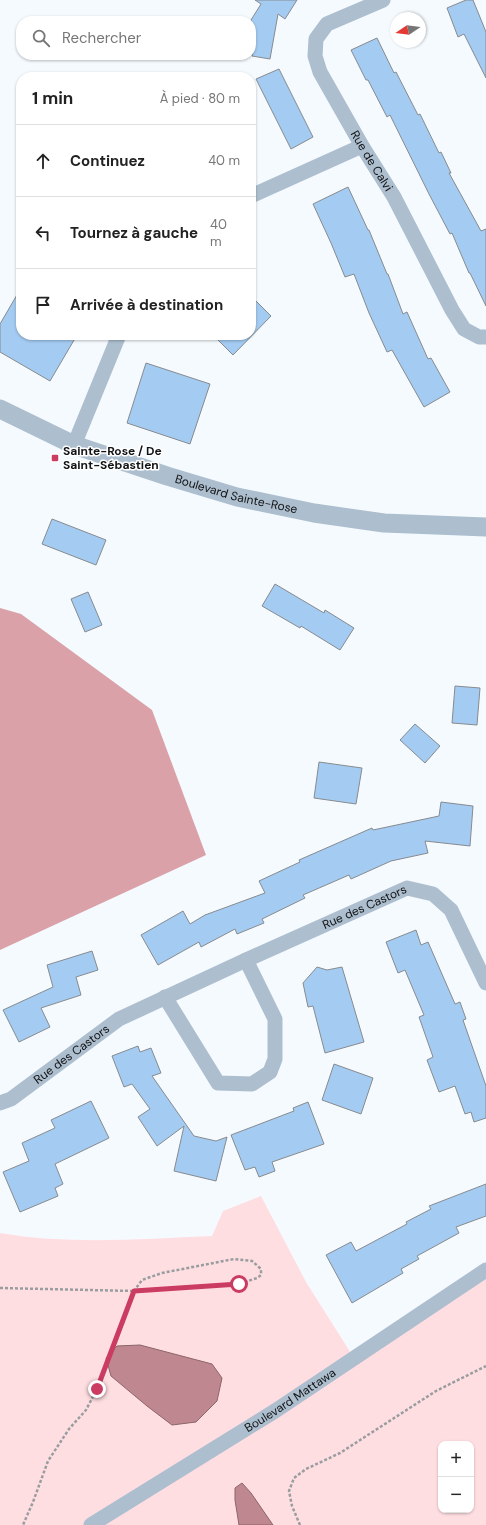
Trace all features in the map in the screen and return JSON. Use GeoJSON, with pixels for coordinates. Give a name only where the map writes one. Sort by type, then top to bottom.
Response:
{"type":"FeatureCollection","features":[{"type":"Feature","properties":{"kind":"street","name":"Rue de Calvi"},"geometry":{"type":"LineString","coordinates":[[383,0],[327,24],[316,39],[315,56],[320,72],[362,146],[394,197],[452,310],[464,330],[479,337],[486,336]]}},
{"type":"Feature","properties":{"kind":"street"},"geometry":{"type":"LineString","coordinates":[[256,194],[362,146]]}},
{"type":"Feature","properties":{"kind":"street"},"geometry":{"type":"LineString","coordinates":[[74,445],[117,340]]}},
{"type":"Feature","properties":{"kind":"street","name":"Boulevard Sainte-Rose"},"geometry":{"type":"LineString","coordinates":[[0,409],[74,445],[167,476],[237,497],[314,513],[384,522],[486,527]]}},
{"type":"Feature","properties":{"kind":"street","name":"Rue des Castors"},"geometry":{"type":"LineString","coordinates":[[0,1103],[11,1099],[119,1019],[407,888],[434,894],[451,910],[486,983]]}},
{"type":"Feature","properties":{"kind":"street"},"geometry":{"type":"LineString","coordinates":[[165,997],[218,1083],[252,1084],[270,1072],[275,1059],[275,1019],[246,960]]}},
{"type":"Feature","properties":{"kind":"street","name":"Boulevard Mattawa"},"geometry":{"type":"LineString","coordinates":[[91,1525],[275,1411],[486,1270]]}},
{"type":"Feature","properties":{"kind":"path"},"geometry":{"type":"LineString","coordinates":[[0,1288],[134,1291],[239,1284],[257,1278],[261,1275],[261,1269],[252,1261],[234,1259],[162,1273],[142,1280],[134,1291],[97,1389],[86,1410],[69,1429],[48,1461],[23,1525]]}},
{"type":"Feature","properties":{"kind":"path"},"geometry":{"type":"LineString","coordinates":[[300,1525],[292,1506],[289,1491],[294,1478],[306,1469],[340,1453],[436,1391],[486,1366]]}},
{"type":"Feature","properties":{"kind":"shaded area"},"geometry":{"type":"Polygon","coordinates":[[[0,608],[21,614],[152,710],[206,855],[0,950],[0,608]]]}},
{"type":"Feature","properties":{"kind":"shaded area"},"geometry":{"type":"Polygon","coordinates":[[[261,1196],[306,1282],[354,1358],[486,1270],[486,1525],[0,1525],[0,1233],[26,1237],[79,1240],[132,1240],[212,1236],[223,1211],[261,1196]]]}},
{"type":"Feature","properties":{"kind":"shaded area"},"geometry":{"type":"Polygon","coordinates":[[[140,1345],[212,1364],[222,1378],[217,1401],[196,1422],[172,1425],[111,1376],[106,1358],[117,1346],[140,1345]]]}},
{"type":"Feature","properties":{"kind":"shaded area"},"geometry":{"type":"Polygon","coordinates":[[[242,1483],[251,1493],[273,1525],[239,1525],[235,1500],[235,1488],[242,1483]]]}},
{"type":"Feature","properties":{"kind":"building"},"geometry":{"type":"Polygon","coordinates":[[[255,0],[297,0],[285,19],[278,14],[270,59],[256,57],[256,16],[254,16],[261,4],[255,0]]]}},
{"type":"Feature","properties":{"kind":"building"},"geometry":{"type":"Polygon","coordinates":[[[466,0],[473,0],[486,32],[486,78],[464,34],[458,37],[447,8],[466,0]]]}},
{"type":"Feature","properties":{"kind":"building"},"geometry":{"type":"Polygon","coordinates":[[[377,38],[394,73],[396,72],[418,115],[420,114],[439,153],[441,152],[451,173],[449,173],[481,231],[486,229],[486,306],[469,273],[452,233],[450,234],[390,115],[387,117],[351,50],[377,38]]]}},
{"type":"Feature","properties":{"kind":"building"},"geometry":{"type":"Polygon","coordinates":[[[279,69],[313,137],[291,149],[256,79],[279,69]]]}},
{"type":"Feature","properties":{"kind":"building"},"geometry":{"type":"Polygon","coordinates":[[[348,187],[369,230],[403,314],[407,312],[428,359],[431,358],[450,392],[424,407],[392,350],[387,352],[369,313],[354,274],[345,277],[313,204],[348,187]]]}},
{"type":"Feature","properties":{"kind":"building"},"geometry":{"type":"Polygon","coordinates":[[[16,297],[16,340],[74,340],[50,381],[0,352],[0,324],[16,297]]]}},
{"type":"Feature","properties":{"kind":"building"},"geometry":{"type":"Polygon","coordinates":[[[256,301],[271,316],[256,331],[256,301]]]}},
{"type":"Feature","properties":{"kind":"building"},"geometry":{"type":"Polygon","coordinates":[[[218,340],[248,340],[233,355],[218,340]]]}},
{"type":"Feature","properties":{"kind":"building"},"geometry":{"type":"Polygon","coordinates":[[[146,363],[210,384],[190,444],[127,423],[146,363]]]}},
{"type":"Feature","properties":{"kind":"building"},"geometry":{"type":"Polygon","coordinates":[[[52,519],[106,540],[96,565],[42,544],[52,519]]]}},
{"type":"Feature","properties":{"kind":"building"},"geometry":{"type":"Polygon","coordinates":[[[275,584],[324,613],[325,610],[354,628],[340,650],[301,626],[300,628],[262,606],[275,584]]]}},
{"type":"Feature","properties":{"kind":"building"},"geometry":{"type":"Polygon","coordinates":[[[88,592],[102,625],[85,632],[71,599],[88,592]]]}},
{"type":"Feature","properties":{"kind":"building"},"geometry":{"type":"Polygon","coordinates":[[[455,686],[480,688],[477,725],[452,723],[455,686]]]}},
{"type":"Feature","properties":{"kind":"building"},"geometry":{"type":"Polygon","coordinates":[[[415,724],[440,746],[425,763],[400,740],[415,724]]]}},
{"type":"Feature","properties":{"kind":"building"},"geometry":{"type":"Polygon","coordinates":[[[319,762],[362,768],[356,804],[314,798],[319,762]]]}},
{"type":"Feature","properties":{"kind":"building"},"geometry":{"type":"Polygon","coordinates":[[[441,802],[473,806],[470,846],[425,841],[428,853],[391,861],[351,879],[349,875],[303,895],[305,898],[262,919],[264,923],[237,934],[235,929],[201,947],[199,942],[158,965],[141,935],[183,911],[190,924],[205,915],[265,893],[259,881],[300,862],[299,860],[372,828],[373,830],[439,816],[441,802]]]}},
{"type":"Feature","properties":{"kind":"building"},"geometry":{"type":"Polygon","coordinates":[[[416,930],[421,945],[428,942],[455,1004],[460,1002],[466,1019],[463,1020],[486,1086],[486,1118],[474,1122],[471,1112],[465,1114],[455,1086],[439,1092],[427,1060],[433,1057],[419,1017],[424,1015],[405,970],[398,973],[386,942],[416,930]]]}},
{"type":"Feature","properties":{"kind":"building"},"geometry":{"type":"Polygon","coordinates":[[[92,951],[98,970],[76,977],[81,995],[41,1008],[50,1027],[19,1042],[3,1010],[53,987],[47,965],[92,951]]]}},
{"type":"Feature","properties":{"kind":"building"},"geometry":{"type":"Polygon","coordinates":[[[317,967],[327,970],[342,967],[364,1042],[325,1053],[313,1006],[308,1007],[303,983],[317,967]]]}},
{"type":"Feature","properties":{"kind":"building"},"geometry":{"type":"Polygon","coordinates":[[[138,1046],[140,1052],[151,1048],[161,1073],[152,1076],[194,1136],[216,1141],[227,1137],[216,1181],[174,1171],[184,1126],[157,1146],[138,1117],[150,1109],[132,1084],[124,1087],[112,1056],[138,1046]]]}},
{"type":"Feature","properties":{"kind":"building"},"geometry":{"type":"Polygon","coordinates":[[[334,1064],[373,1078],[361,1114],[322,1100],[334,1064]]]}},
{"type":"Feature","properties":{"kind":"building"},"geometry":{"type":"Polygon","coordinates":[[[91,1101],[109,1138],[55,1164],[63,1184],[55,1188],[58,1196],[20,1212],[3,1172],[29,1161],[22,1143],[55,1128],[51,1120],[91,1101]]]}},
{"type":"Feature","properties":{"kind":"building"},"geometry":{"type":"Polygon","coordinates":[[[308,1102],[324,1144],[272,1162],[275,1171],[259,1177],[255,1167],[245,1170],[231,1135],[294,1111],[293,1108],[308,1102]]]}},
{"type":"Feature","properties":{"kind":"building"},"geometry":{"type":"Polygon","coordinates":[[[486,1184],[486,1216],[456,1227],[459,1233],[417,1256],[419,1259],[401,1269],[403,1273],[352,1303],[326,1255],[351,1242],[356,1251],[407,1224],[406,1222],[431,1209],[429,1206],[486,1184]]]}},
{"type":"Feature","properties":{"kind":"place","name":"Sainte-Rose / De Saint-Sébastien"},"geometry":{"type":"Point","coordinates":[55,458]}},
{"type":"Feature","properties":{"kind":"route"},"geometry":{"type":"LineString","coordinates":[[97,1389],[134,1291],[239,1284]]}}]}
